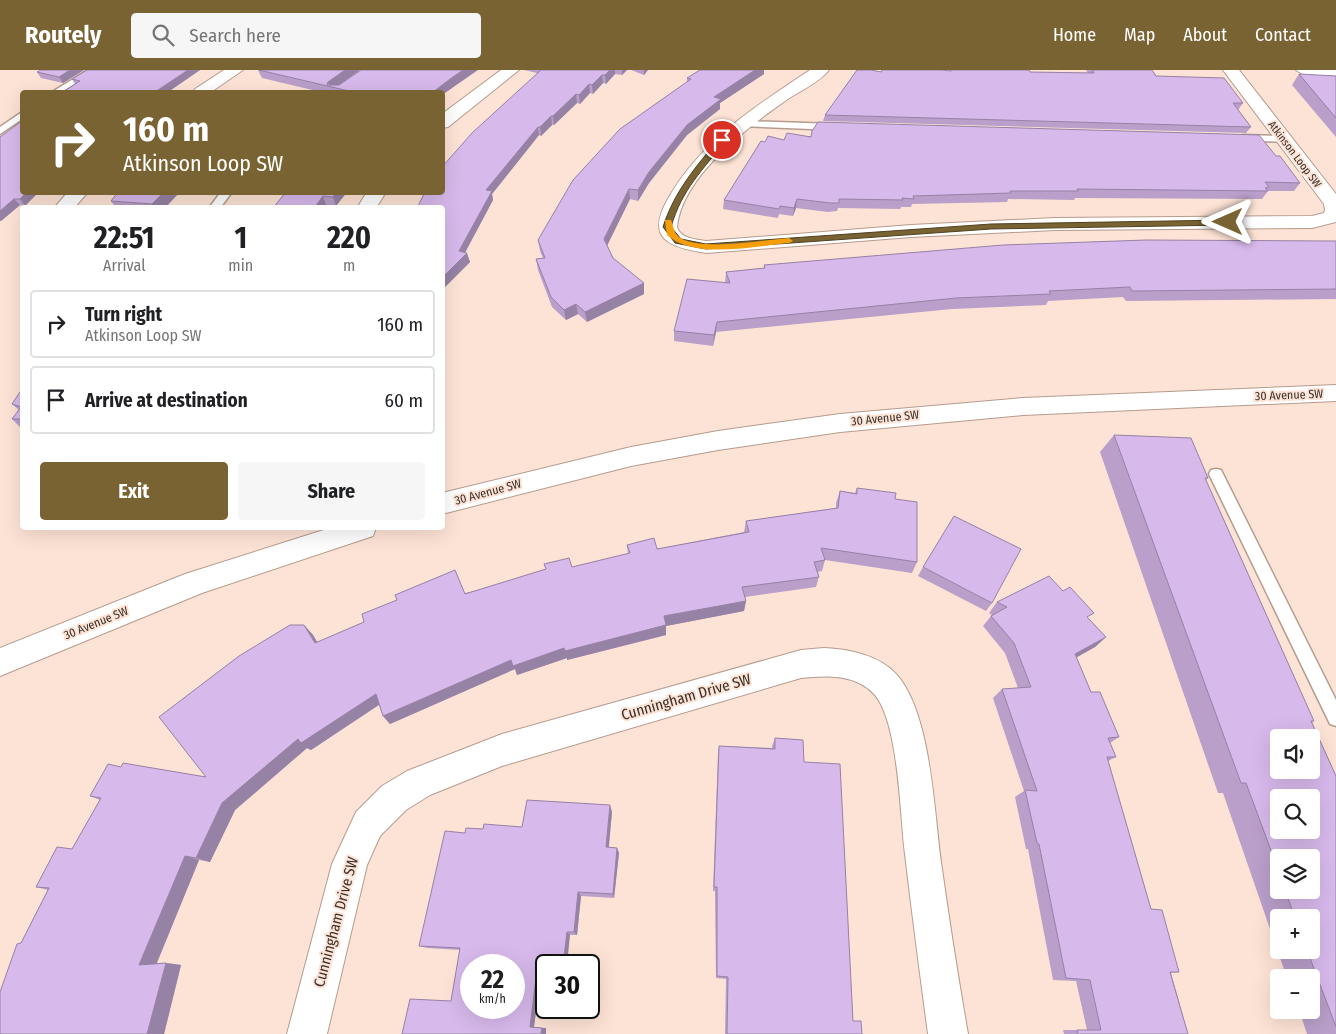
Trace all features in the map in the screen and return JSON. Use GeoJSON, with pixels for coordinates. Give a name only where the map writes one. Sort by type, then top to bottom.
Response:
{"type":"FeatureCollection","features":[{"type":"Feature","properties":{"kind":"street"},"geometry":{"type":"LineString","coordinates":[[204,90],[234,70]]}},
{"type":"Feature","properties":{"kind":"street"},"geometry":{"type":"LineString","coordinates":[[445,120],[511,70]]}},
{"type":"Feature","properties":{"kind":"street","name":"Atkinson Loop SW"},"geometry":{"type":"LineString","coordinates":[[821,70],[742,124],[722,140],[706,157],[679,195],[667,227],[678,241],[706,247],[991,227],[1102,223],[1312,222],[1331,217],[1336,210],[1332,203],[1231,70]]}},
{"type":"Feature","properties":{"kind":"street"},"geometry":{"type":"LineString","coordinates":[[1304,70],[1336,71]]}},
{"type":"Feature","properties":{"kind":"street"},"geometry":{"type":"LineString","coordinates":[[66,205],[76,195]]}},
{"type":"Feature","properties":{"kind":"street","name":"30 Avenue SW"},"geometry":{"type":"LineString","coordinates":[[445,503],[514,484],[656,451],[781,430],[856,421],[1043,405],[1336,393]]}},
{"type":"Feature","properties":{"kind":"street","name":"30 Avenue SW"},"geometry":{"type":"LineString","coordinates":[[0,662],[195,583],[356,530]]}},
{"type":"Feature","properties":{"kind":"street","name":"Cunningham Drive SW"},"geometry":{"type":"LineString","coordinates":[[307,1034],[350,864],[368,824],[394,798],[435,776],[502,750],[801,664],[818,662],[852,666],[870,674],[886,685],[896,700],[908,751],[948,1034]]}},
{"type":"Feature","properties":{"kind":"lane"},"geometry":{"type":"LineString","coordinates":[[59,90],[94,70]]}},
{"type":"Feature","properties":{"kind":"lane"},"geometry":{"type":"LineString","coordinates":[[0,131],[20,116]]}},
{"type":"Feature","properties":{"kind":"lane"},"geometry":{"type":"LineString","coordinates":[[742,124],[848,127]]}},
{"type":"Feature","properties":{"kind":"lane"},"geometry":{"type":"LineString","coordinates":[[1232,138],[1284,139]]}},
{"type":"Feature","properties":{"kind":"lane"},"geometry":{"type":"LineString","coordinates":[[216,205],[225,195]]}},
{"type":"Feature","properties":{"kind":"lane"},"geometry":{"type":"LineString","coordinates":[[1216,474],[1336,718]]}},
{"type":"Feature","properties":{"kind":"building"},"geometry":{"type":"Polygon","coordinates":[[[41,70],[70,70],[59,77],[37,72],[41,70]]]}},
{"type":"Feature","properties":{"kind":"building"},"geometry":{"type":"Polygon","coordinates":[[[87,70],[188,70],[158,90],[66,90],[80,81],[72,79],[87,70]]]}},
{"type":"Feature","properties":{"kind":"building"},"geometry":{"type":"Polygon","coordinates":[[[259,70],[345,70],[328,82],[327,85],[339,85],[361,70],[463,70],[436,90],[345,90],[259,70]]]}},
{"type":"Feature","properties":{"kind":"building"},"geometry":{"type":"Polygon","coordinates":[[[541,70],[610,70],[592,85],[589,84],[579,95],[576,94],[553,116],[538,127],[486,190],[492,191],[459,251],[467,253],[445,275],[445,205],[418,205],[424,195],[445,195],[445,164],[472,133],[541,70]]]}},
{"type":"Feature","properties":{"kind":"building"},"geometry":{"type":"Polygon","coordinates":[[[700,70],[755,70],[714,97],[721,99],[687,125],[649,172],[638,190],[629,189],[604,239],[613,258],[644,283],[585,312],[576,304],[564,310],[551,297],[536,259],[545,258],[538,240],[573,180],[620,129],[691,79],[687,78],[700,70]]]}},
{"type":"Feature","properties":{"kind":"building"},"geometry":{"type":"Polygon","coordinates":[[[857,70],[881,72],[882,70],[1029,70],[1030,72],[1094,73],[1092,70],[1152,70],[1156,76],[1224,78],[1243,103],[1233,103],[1251,127],[825,115],[857,70]]]}},
{"type":"Feature","properties":{"kind":"building"},"geometry":{"type":"Polygon","coordinates":[[[1299,74],[1336,76],[1336,118],[1299,74]]]}},
{"type":"Feature","properties":{"kind":"building"},"geometry":{"type":"Polygon","coordinates":[[[20,122],[20,195],[24,195],[20,199],[14,199],[0,211],[0,137],[20,122]]]}},
{"type":"Feature","properties":{"kind":"building"},"geometry":{"type":"Polygon","coordinates":[[[818,122],[1259,135],[1276,156],[1280,156],[1300,183],[1265,182],[1269,187],[1265,188],[1268,191],[1077,189],[1078,191],[1010,191],[1011,193],[913,196],[914,199],[902,198],[903,200],[839,199],[839,203],[797,199],[794,208],[780,206],[779,209],[724,200],[761,141],[765,142],[768,136],[784,140],[787,133],[811,137],[812,131],[818,122]]]}},
{"type":"Feature","properties":{"kind":"building"},"geometry":{"type":"Polygon","coordinates":[[[116,195],[161,195],[152,204],[111,201],[116,195]]]}},
{"type":"Feature","properties":{"kind":"building"},"geometry":{"type":"Polygon","coordinates":[[[284,195],[334,195],[333,197],[323,196],[316,205],[275,205],[284,195]]]}},
{"type":"Feature","properties":{"kind":"building"},"geometry":{"type":"Polygon","coordinates":[[[1146,240],[1336,241],[1336,289],[1132,291],[1130,287],[1049,291],[1051,294],[956,298],[717,322],[714,335],[674,331],[687,279],[730,283],[726,272],[765,268],[764,265],[1003,245],[1146,240]]]}},
{"type":"Feature","properties":{"kind":"building"},"geometry":{"type":"Polygon","coordinates":[[[20,392],[20,407],[12,404],[20,392]]]}},
{"type":"Feature","properties":{"kind":"building"},"geometry":{"type":"Polygon","coordinates":[[[20,408],[20,419],[12,419],[20,408]]]}},
{"type":"Feature","properties":{"kind":"building"},"geometry":{"type":"Polygon","coordinates":[[[1114,435],[1191,438],[1208,478],[1205,478],[1314,721],[1311,721],[1315,729],[1270,729],[1270,779],[1320,779],[1320,741],[1336,776],[1336,1027],[1320,985],[1320,969],[1314,969],[1310,959],[1320,959],[1320,909],[1292,909],[1288,899],[1320,899],[1320,849],[1270,849],[1246,783],[1241,783],[1114,435]]]}},
{"type":"Feature","properties":{"kind":"building"},"geometry":{"type":"Polygon","coordinates":[[[857,488],[896,493],[895,499],[917,502],[917,562],[821,548],[825,560],[814,562],[819,577],[742,587],[746,601],[664,616],[666,625],[565,651],[564,648],[513,666],[511,660],[383,716],[376,694],[301,743],[298,739],[222,803],[196,858],[185,856],[139,965],[166,963],[147,1034],[0,1034],[0,992],[17,944],[21,943],[49,888],[36,887],[57,847],[72,849],[101,798],[90,796],[108,764],[121,767],[123,763],[206,777],[159,717],[239,656],[290,625],[304,625],[315,643],[364,622],[362,614],[397,600],[395,595],[455,570],[465,594],[546,569],[544,564],[569,558],[572,567],[630,553],[627,545],[654,538],[657,549],[749,532],[746,521],[838,508],[840,491],[857,494],[857,488]]]}},
{"type":"Feature","properties":{"kind":"building"},"geometry":{"type":"Polygon","coordinates":[[[954,516],[1021,549],[992,603],[923,567],[954,516]]]}},
{"type":"Feature","properties":{"kind":"building"},"geometry":{"type":"Polygon","coordinates":[[[1049,576],[1063,591],[1070,587],[1094,613],[1087,617],[1106,637],[1075,654],[1091,692],[1100,692],[1119,737],[1108,738],[1116,757],[1107,757],[1151,909],[1162,910],[1179,972],[1170,972],[1188,1034],[1078,1034],[1077,1030],[1101,1030],[1090,980],[1066,978],[1039,844],[1037,843],[1025,790],[1037,791],[1002,689],[1031,687],[1014,643],[991,616],[1007,607],[997,602],[1049,576]]]}},
{"type":"Feature","properties":{"kind":"building"},"geometry":{"type":"Polygon","coordinates":[[[775,738],[803,740],[804,762],[840,764],[853,1021],[861,1021],[862,1034],[727,1034],[728,977],[717,976],[717,887],[714,887],[719,746],[775,749],[775,738]]]}},
{"type":"Feature","properties":{"kind":"building"},"geometry":{"type":"Polygon","coordinates":[[[527,800],[610,805],[606,847],[617,848],[613,894],[578,892],[574,932],[567,932],[564,954],[535,954],[535,986],[530,1027],[542,1028],[541,1034],[402,1034],[410,999],[451,1001],[460,948],[419,946],[445,831],[465,833],[466,828],[483,829],[484,824],[522,827],[527,800]]]}},
{"type":"Feature","properties":{"kind":"slow traffic"},"geometry":{"type":"LineString","coordinates":[[668,222],[667,227],[670,233],[678,241],[691,245],[706,247],[789,241]]}},
{"type":"Feature","properties":{"kind":"route"},"geometry":{"type":"LineString","coordinates":[[722,140],[692,176],[673,207],[667,227],[678,241],[706,247],[865,234],[991,227],[1055,224],[1228,222]]}}]}
